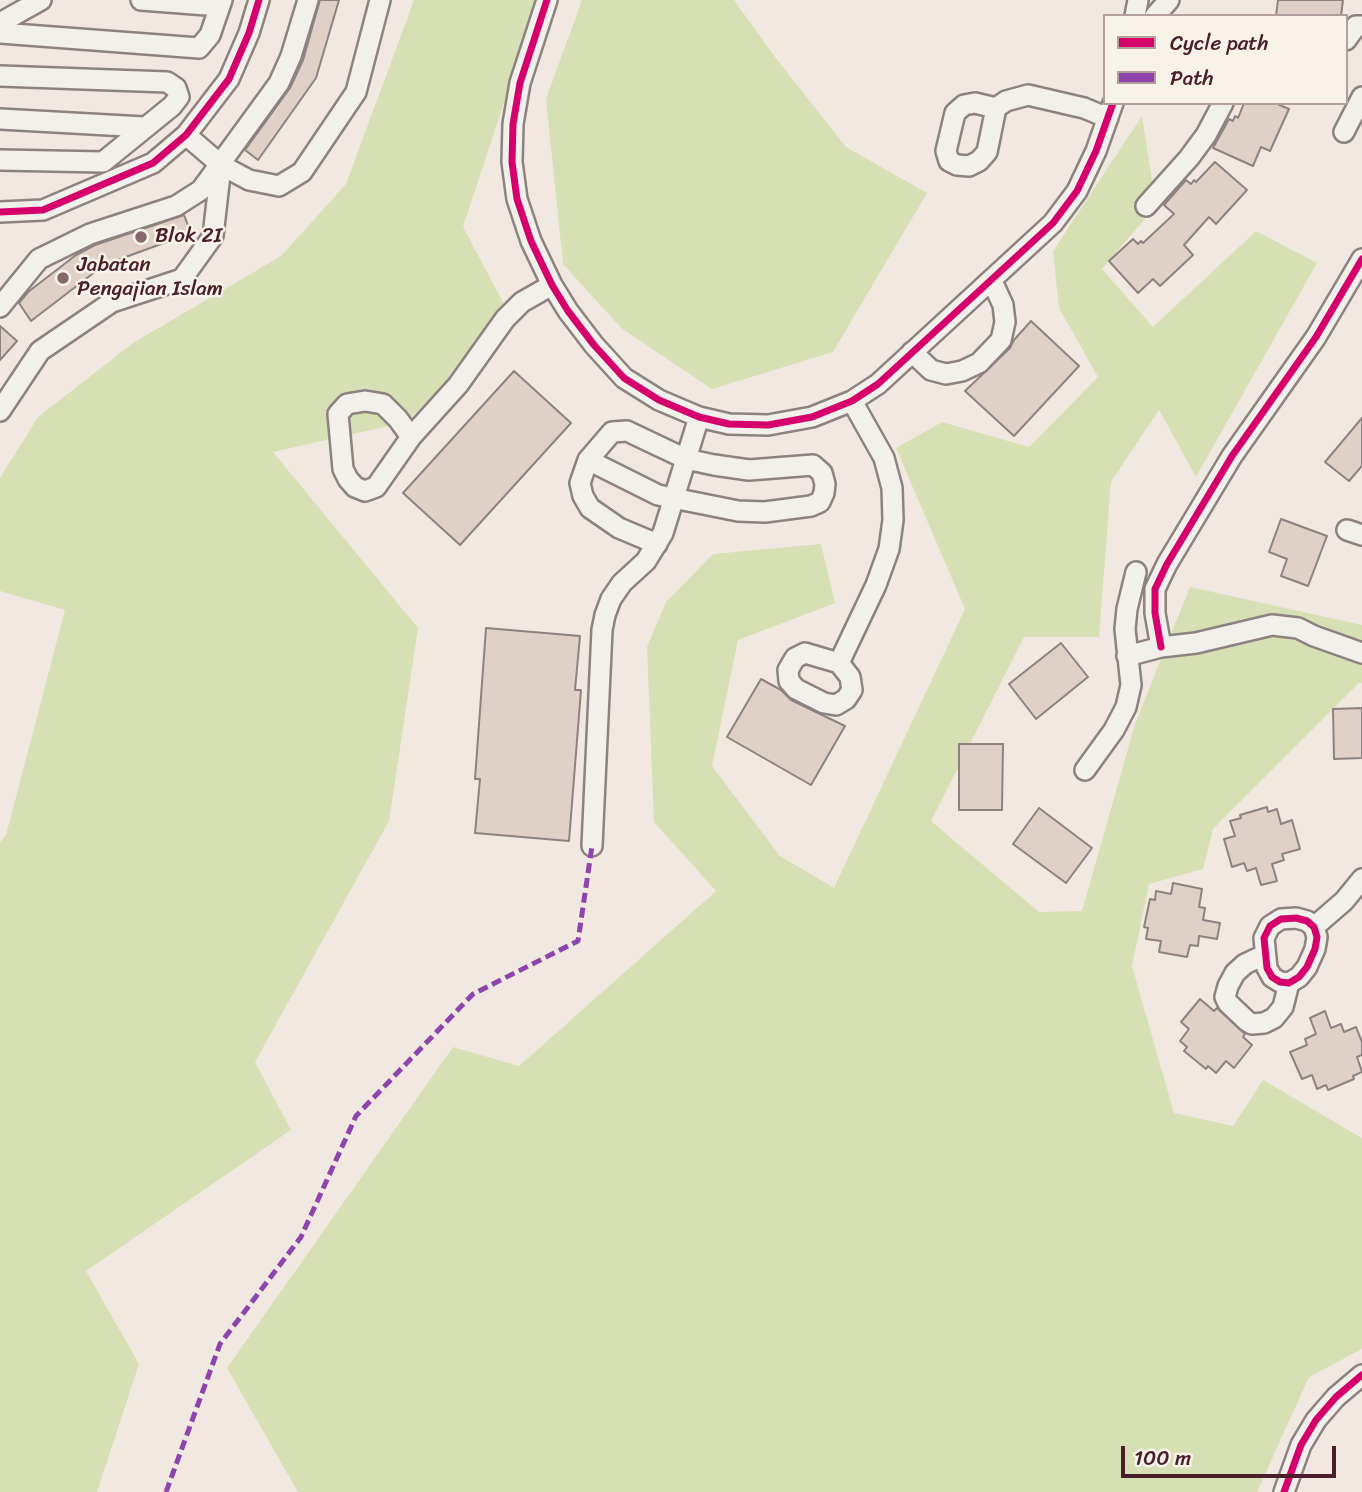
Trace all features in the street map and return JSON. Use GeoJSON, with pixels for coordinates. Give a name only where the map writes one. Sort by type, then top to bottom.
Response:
{"type":"FeatureCollection","features":[{"type":"Feature","properties":{"kind":"street"},"geometry":{"type":"LineString","coordinates":[[0,23],[41,0]]}},
{"type":"Feature","properties":{"kind":"street"},"geometry":{"type":"LineString","coordinates":[[0,33],[199,48],[211,36],[221,3],[141,0]]}},
{"type":"Feature","properties":{"kind":"street"},"geometry":{"type":"LineString","coordinates":[[2,214],[43,210],[153,163],[186,135],[229,79],[260,0]]}},
{"type":"Feature","properties":{"kind":"street"},"geometry":{"type":"LineString","coordinates":[[0,307],[39,259],[90,234],[176,206],[201,190],[279,83],[291,56],[308,0]]}},
{"type":"Feature","properties":{"kind":"street"},"geometry":{"type":"LineString","coordinates":[[186,135],[221,165],[249,180],[279,186],[302,172],[355,92],[380,0]]}},
{"type":"Feature","properties":{"kind":"street"},"geometry":{"type":"LineString","coordinates":[[547,0],[520,83],[513,124],[512,162],[520,210],[531,241],[568,311],[624,378],[659,400],[699,416],[729,424],[768,425],[813,417],[852,401],[878,384],[1053,223],[1077,191],[1111,111],[1084,108],[1028,95],[1006,101],[996,108]]}},
{"type":"Feature","properties":{"kind":"street"},"geometry":{"type":"LineString","coordinates":[[1157,14],[1169,0]]}},
{"type":"Feature","properties":{"kind":"street"},"geometry":{"type":"LineString","coordinates":[[1348,37],[1356,26],[1362,26]]}},
{"type":"Feature","properties":{"kind":"street"},"geometry":{"type":"LineString","coordinates":[[0,76],[167,82],[176,88],[179,97],[172,106],[103,162],[0,160]]}},
{"type":"Feature","properties":{"kind":"street"},"geometry":{"type":"LineString","coordinates":[[1344,132],[1362,97]]}},
{"type":"Feature","properties":{"kind":"street"},"geometry":{"type":"LineString","coordinates":[[1146,206],[1189,158],[1217,105]]}},
{"type":"Feature","properties":{"kind":"street"},"geometry":{"type":"LineString","coordinates":[[0,119],[144,127]]}},
{"type":"Feature","properties":{"kind":"street"},"geometry":{"type":"LineString","coordinates":[[103,162],[115,180]]}},
{"type":"Feature","properties":{"kind":"street"},"geometry":{"type":"LineString","coordinates":[[0,411],[40,351],[112,302],[182,279],[213,236],[221,165]]}},
{"type":"Feature","properties":{"kind":"street"},"geometry":{"type":"LineString","coordinates":[[1161,647],[1155,613],[1155,589],[1167,564],[1231,456],[1315,337],[1362,259]]}},
{"type":"Feature","properties":{"kind":"street"},"geometry":{"type":"LineString","coordinates":[[912,352],[931,370],[946,374],[962,371],[979,363],[1000,340],[1005,322],[1003,305],[992,281]]}},
{"type":"Feature","properties":{"kind":"street"},"geometry":{"type":"LineString","coordinates":[[411,438],[383,404],[365,401],[347,404],[338,414],[343,468],[355,487],[365,491],[376,487],[411,438],[458,385],[505,319],[522,302],[552,285]]}},
{"type":"Feature","properties":{"kind":"street"},"geometry":{"type":"LineString","coordinates":[[839,663],[876,585],[889,549],[893,520],[892,488],[884,458],[852,401]]}},
{"type":"Feature","properties":{"kind":"street"},"geometry":{"type":"LineString","coordinates":[[592,846],[602,630],[605,615],[611,599],[622,583],[646,561],[657,544],[674,500],[699,416]]}},
{"type":"Feature","properties":{"kind":"street"},"geometry":{"type":"LineString","coordinates":[[588,460],[658,495],[738,511],[765,512],[811,506],[820,502],[825,484],[822,473],[813,465],[749,470],[686,459],[627,431],[612,432],[588,460],[580,483],[583,496],[590,508],[619,528],[657,544]]}},
{"type":"Feature","properties":{"kind":"street"},"geometry":{"type":"LineString","coordinates":[[1084,770],[1114,730],[1126,707],[1131,685],[1125,629],[1136,572]]}},
{"type":"Feature","properties":{"kind":"street"},"geometry":{"type":"LineString","coordinates":[[1127,656],[1272,625],[1298,628],[1362,653]]}},
{"type":"Feature","properties":{"kind":"street"},"geometry":{"type":"LineString","coordinates":[[1314,927],[1343,901],[1362,879]]}},
{"type":"Feature","properties":{"kind":"street"},"geometry":{"type":"LineString","coordinates":[[1296,918],[1307,921],[1314,927],[1317,937],[1315,949],[1307,967],[1299,977],[1289,983],[1272,977],[1264,956],[1264,939],[1269,926],[1281,919],[1296,918]]}},
{"type":"Feature","properties":{"kind":"street"},"geometry":{"type":"LineString","coordinates":[[1264,956],[1245,964],[1235,974],[1225,997],[1228,1003],[1252,1024],[1264,1023],[1274,1018],[1283,1007],[1289,983]]}},
{"type":"Feature","properties":{"kind":"street"},"geometry":{"type":"LineString","coordinates":[[1284,1492],[1301,1446],[1316,1420],[1336,1397],[1362,1375]]}},
{"type":"Feature","properties":{"kind":"green space"},"geometry":{"type":"Polygon","coordinates":[[[414,0],[538,0],[463,227],[512,319],[406,422],[273,452],[418,628],[389,821],[255,1062],[291,1130],[86,1271],[139,1364],[97,1492],[0,1492],[0,842],[6,835],[65,610],[0,591],[0,478],[38,417],[133,343],[281,256],[346,184],[414,0]]]}},
{"type":"Feature","properties":{"kind":"green space"},"geometry":{"type":"Polygon","coordinates":[[[582,0],[734,0],[846,147],[927,193],[833,352],[712,389],[621,328],[563,264],[546,99],[582,0]]]}},
{"type":"Feature","properties":{"kind":"green space"},"geometry":{"type":"Polygon","coordinates":[[[1142,116],[1156,206],[1102,269],[1153,327],[1256,231],[1317,263],[1196,477],[1159,410],[1111,482],[1099,637],[1024,637],[931,821],[1039,912],[1082,911],[1135,724],[1190,587],[1362,625],[1362,683],[1213,829],[1203,869],[1149,884],[1132,966],[1174,1113],[1233,1126],[1263,1080],[1362,1138],[1362,1349],[1309,1377],[1257,1492],[298,1492],[227,1368],[453,1047],[519,1066],[716,891],[654,822],[647,647],[666,602],[713,554],[821,544],[835,603],[738,640],[712,766],[780,856],[834,888],[965,609],[896,448],[942,422],[1029,447],[1098,377],[1059,308],[1053,251],[1142,116]]]}},
{"type":"Feature","properties":{"kind":"building"},"geometry":{"type":"Polygon","coordinates":[[[320,0],[339,0],[316,78],[258,160],[245,150],[290,88],[303,60],[320,0]]]}},
{"type":"Feature","properties":{"kind":"building"},"geometry":{"type":"Polygon","coordinates":[[[1278,0],[1343,0],[1341,14],[1276,14],[1278,0]]]}},
{"type":"Feature","properties":{"kind":"building"},"geometry":{"type":"Polygon","coordinates":[[[1243,105],[1280,105],[1289,109],[1270,151],[1261,147],[1253,166],[1213,148],[1229,119],[1233,121],[1235,116],[1238,118],[1243,105]]]}},
{"type":"Feature","properties":{"kind":"building"},"geometry":{"type":"Polygon","coordinates":[[[1215,162],[1247,190],[1216,224],[1209,217],[1184,245],[1193,255],[1160,286],[1153,279],[1138,293],[1109,261],[1133,239],[1138,244],[1141,241],[1143,243],[1174,214],[1164,205],[1186,180],[1191,184],[1194,180],[1196,182],[1215,162]]]}},
{"type":"Feature","properties":{"kind":"building"},"geometry":{"type":"Polygon","coordinates":[[[184,215],[191,233],[104,265],[31,321],[19,303],[28,292],[76,255],[95,245],[184,215]]]}},
{"type":"Feature","properties":{"kind":"building"},"geometry":{"type":"Polygon","coordinates":[[[1031,321],[1079,366],[1014,436],[965,391],[1010,348],[1031,321]]]}},
{"type":"Feature","properties":{"kind":"building"},"geometry":{"type":"Polygon","coordinates":[[[0,326],[17,341],[0,360],[0,326]]]}},
{"type":"Feature","properties":{"kind":"building"},"geometry":{"type":"Polygon","coordinates":[[[514,371],[571,423],[460,545],[403,493],[514,371]]]}},
{"type":"Feature","properties":{"kind":"building"},"geometry":{"type":"Polygon","coordinates":[[[1362,418],[1362,466],[1349,481],[1325,462],[1362,418]]]}},
{"type":"Feature","properties":{"kind":"building"},"geometry":{"type":"Polygon","coordinates":[[[1281,519],[1327,536],[1308,586],[1281,576],[1287,559],[1269,552],[1281,519]]]}},
{"type":"Feature","properties":{"kind":"building"},"geometry":{"type":"Polygon","coordinates":[[[486,628],[580,636],[575,690],[581,690],[569,841],[475,833],[480,779],[475,779],[486,628]]]}},
{"type":"Feature","properties":{"kind":"building"},"geometry":{"type":"Polygon","coordinates":[[[1061,643],[1088,677],[1036,719],[1009,684],[1061,643]]]}},
{"type":"Feature","properties":{"kind":"building"},"geometry":{"type":"Polygon","coordinates":[[[761,679],[781,690],[791,700],[845,726],[811,785],[727,737],[761,679]]]}},
{"type":"Feature","properties":{"kind":"building"},"geometry":{"type":"Polygon","coordinates":[[[1362,708],[1362,758],[1334,759],[1333,709],[1362,708]]]}},
{"type":"Feature","properties":{"kind":"building"},"geometry":{"type":"Polygon","coordinates":[[[959,744],[1003,744],[1002,810],[959,810],[959,744]]]}},
{"type":"Feature","properties":{"kind":"building"},"geometry":{"type":"Polygon","coordinates":[[[1267,807],[1268,812],[1277,809],[1281,824],[1292,820],[1300,849],[1282,854],[1284,860],[1272,864],[1277,881],[1261,885],[1256,868],[1247,871],[1244,863],[1232,867],[1224,839],[1235,836],[1230,821],[1267,807]]]}},
{"type":"Feature","properties":{"kind":"building"},"geometry":{"type":"Polygon","coordinates":[[[1039,808],[1092,848],[1066,883],[1013,844],[1039,808]]]}},
{"type":"Feature","properties":{"kind":"building"},"geometry":{"type":"Polygon","coordinates":[[[1173,883],[1202,889],[1199,907],[1205,908],[1203,920],[1220,923],[1217,939],[1199,936],[1198,946],[1190,945],[1187,957],[1159,952],[1161,941],[1146,939],[1148,928],[1144,927],[1150,899],[1155,900],[1156,891],[1171,894],[1173,883]]]}},
{"type":"Feature","properties":{"kind":"building"},"geometry":{"type":"Polygon","coordinates":[[[1200,999],[1214,1011],[1217,1008],[1245,1034],[1243,1037],[1252,1045],[1234,1068],[1226,1061],[1216,1073],[1208,1066],[1206,1069],[1184,1051],[1187,1047],[1180,1041],[1189,1029],[1181,1022],[1200,999]]]}},
{"type":"Feature","properties":{"kind":"building"},"geometry":{"type":"Polygon","coordinates":[[[1325,1011],[1331,1028],[1341,1024],[1344,1032],[1356,1027],[1362,1042],[1362,1055],[1357,1057],[1362,1072],[1353,1076],[1354,1079],[1328,1090],[1326,1085],[1317,1089],[1312,1075],[1302,1079],[1290,1052],[1307,1045],[1305,1039],[1316,1034],[1310,1018],[1325,1011]]]}},
{"type":"Feature","properties":{"kind":"marked path"},"geometry":{"type":"LineString","coordinates":[[166,1492],[220,1344],[301,1237],[356,1116],[473,994],[578,941],[592,846]]}},
{"type":"Feature","properties":{"kind":"cycle path"},"geometry":{"type":"LineString","coordinates":[[0,212],[43,210],[153,163],[186,135],[229,79],[249,33],[259,0]]}},
{"type":"Feature","properties":{"kind":"cycle path"},"geometry":{"type":"LineString","coordinates":[[547,0],[520,83],[513,124],[512,162],[517,199],[531,241],[568,311],[624,378],[659,400],[699,417],[729,424],[768,425],[812,417],[852,401],[878,384],[1053,223],[1077,191],[1096,151],[1112,105]]}},
{"type":"Feature","properties":{"kind":"cycle path"},"geometry":{"type":"LineString","coordinates":[[1161,647],[1155,613],[1155,589],[1167,564],[1232,456],[1316,337],[1362,259]]}},
{"type":"Feature","properties":{"kind":"cycle path"},"geometry":{"type":"LineString","coordinates":[[1296,918],[1307,921],[1314,927],[1317,937],[1315,949],[1299,977],[1289,983],[1280,982],[1272,977],[1267,968],[1264,938],[1270,926],[1281,919],[1296,918]]}},
{"type":"Feature","properties":{"kind":"cycle path"},"geometry":{"type":"LineString","coordinates":[[1284,1492],[1301,1445],[1316,1420],[1336,1397],[1362,1375]]}},
{"type":"Feature","properties":{"kind":"place","name":"Blok 2I"},"geometry":{"type":"Point","coordinates":[141,237]}},
{"type":"Feature","properties":{"kind":"place","name":"Jabatan Pengajian Islam"},"geometry":{"type":"Point","coordinates":[63,278]}}]}
